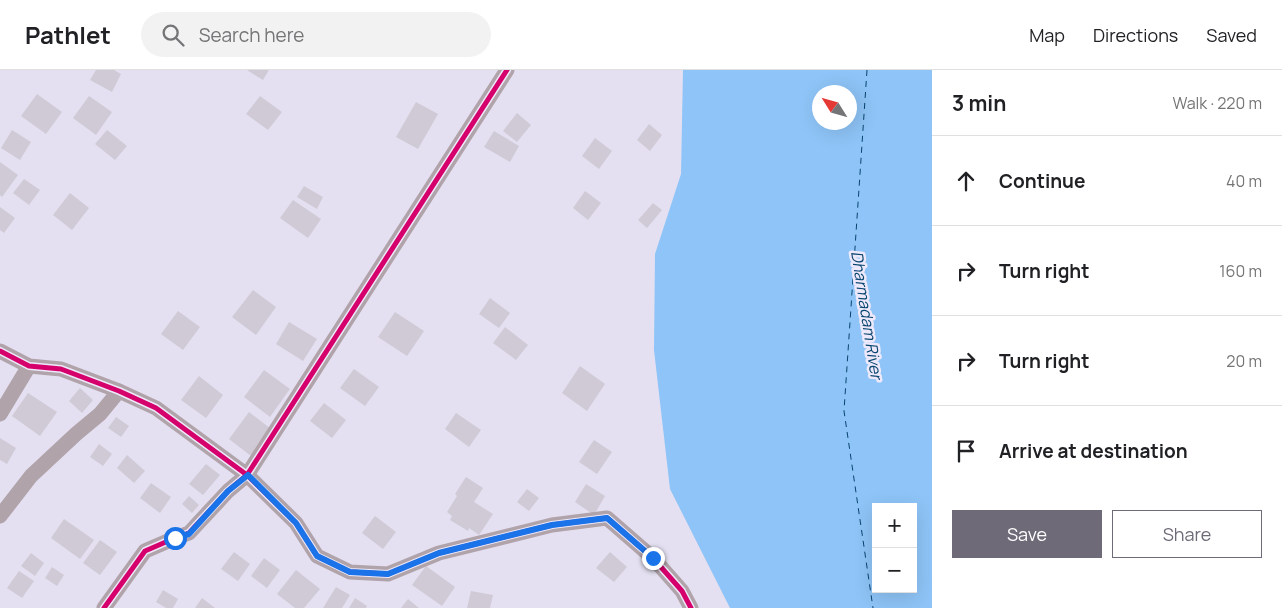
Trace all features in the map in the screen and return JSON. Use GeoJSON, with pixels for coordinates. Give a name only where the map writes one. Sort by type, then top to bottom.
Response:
{"type":"FeatureCollection","features":[{"type":"Feature","properties":{"kind":"street"},"geometry":{"type":"LineString","coordinates":[[104,608],[146,551],[189,534],[228,491],[248,475],[507,70]]}},
{"type":"Feature","properties":{"kind":"street"},"geometry":{"type":"LineString","coordinates":[[0,352],[29,366],[60,369],[119,391],[156,408],[248,475],[296,523],[317,556],[350,572],[388,574],[439,553],[458,548],[552,525],[607,518],[653,558],[682,591],[691,608]]}},
{"type":"Feature","properties":{"kind":"street"},"geometry":{"type":"LineString","coordinates":[[0,414],[29,366]]}},
{"type":"Feature","properties":{"kind":"street"},"geometry":{"type":"LineString","coordinates":[[0,516],[31,476],[100,414],[119,391]]}},
{"type":"Feature","properties":{"kind":"water","name":"Dharmadam River"},"geometry":{"type":"Polygon","coordinates":[[[683,70],[932,70],[932,608],[730,608],[670,489],[654,350],[655,254],[681,174],[683,70]]]}},
{"type":"Feature","properties":{"kind":"building"},"geometry":{"type":"Polygon","coordinates":[[[96,70],[114,70],[121,74],[112,92],[90,80],[96,70]]]}},
{"type":"Feature","properties":{"kind":"building"},"geometry":{"type":"Polygon","coordinates":[[[247,70],[269,70],[263,80],[247,70]]]}},
{"type":"Feature","properties":{"kind":"building"},"geometry":{"type":"Polygon","coordinates":[[[37,94],[62,112],[46,134],[21,116],[37,94]]]}},
{"type":"Feature","properties":{"kind":"building"},"geometry":{"type":"Polygon","coordinates":[[[89,96],[112,112],[96,135],[73,118],[89,96]]]}},
{"type":"Feature","properties":{"kind":"building"},"geometry":{"type":"Polygon","coordinates":[[[260,96],[282,112],[268,130],[246,114],[260,96]]]}},
{"type":"Feature","properties":{"kind":"building"},"geometry":{"type":"Polygon","coordinates":[[[416,102],[438,114],[418,149],[396,137],[416,102]]]}},
{"type":"Feature","properties":{"kind":"building"},"geometry":{"type":"Polygon","coordinates":[[[517,113],[531,125],[517,142],[503,131],[517,113]]]}},
{"type":"Feature","properties":{"kind":"building"},"geometry":{"type":"Polygon","coordinates":[[[649,124],[662,135],[650,151],[637,140],[649,124]]]}},
{"type":"Feature","properties":{"kind":"building"},"geometry":{"type":"Polygon","coordinates":[[[12,130],[31,142],[20,160],[1,148],[12,130]]]}},
{"type":"Feature","properties":{"kind":"building"},"geometry":{"type":"Polygon","coordinates":[[[107,130],[127,146],[115,160],[95,144],[107,130]]]}},
{"type":"Feature","properties":{"kind":"building"},"geometry":{"type":"Polygon","coordinates":[[[494,131],[519,146],[510,162],[484,147],[494,131]]]}},
{"type":"Feature","properties":{"kind":"building"},"geometry":{"type":"Polygon","coordinates":[[[595,138],[612,151],[599,169],[582,156],[595,138]]]}},
{"type":"Feature","properties":{"kind":"building"},"geometry":{"type":"Polygon","coordinates":[[[0,162],[18,175],[2,197],[0,195],[0,162]]]}},
{"type":"Feature","properties":{"kind":"building"},"geometry":{"type":"Polygon","coordinates":[[[24,179],[40,190],[29,205],[13,193],[24,179]]]}},
{"type":"Feature","properties":{"kind":"building"},"geometry":{"type":"Polygon","coordinates":[[[304,186],[323,197],[317,209],[297,197],[304,186]]]}},
{"type":"Feature","properties":{"kind":"building"},"geometry":{"type":"Polygon","coordinates":[[[585,191],[601,203],[588,220],[573,208],[585,191]]]}},
{"type":"Feature","properties":{"kind":"building"},"geometry":{"type":"Polygon","coordinates":[[[70,193],[89,208],[72,230],[53,215],[70,193]]]}},
{"type":"Feature","properties":{"kind":"building"},"geometry":{"type":"Polygon","coordinates":[[[293,200],[321,219],[308,238],[280,218],[293,200]]]}},
{"type":"Feature","properties":{"kind":"building"},"geometry":{"type":"Polygon","coordinates":[[[653,203],[662,210],[647,228],[638,220],[653,203]]]}},
{"type":"Feature","properties":{"kind":"building"},"geometry":{"type":"Polygon","coordinates":[[[0,207],[15,218],[4,233],[0,230],[0,207]]]}},
{"type":"Feature","properties":{"kind":"building"},"geometry":{"type":"Polygon","coordinates":[[[253,290],[276,307],[256,335],[232,317],[253,290]]]}},
{"type":"Feature","properties":{"kind":"building"},"geometry":{"type":"Polygon","coordinates":[[[490,298],[510,313],[499,328],[479,314],[490,298]]]}},
{"type":"Feature","properties":{"kind":"building"},"geometry":{"type":"Polygon","coordinates":[[[178,311],[200,327],[183,350],[161,334],[178,311]]]}},
{"type":"Feature","properties":{"kind":"building"},"geometry":{"type":"Polygon","coordinates":[[[395,312],[424,331],[407,356],[378,337],[395,312]]]}},
{"type":"Feature","properties":{"kind":"building"},"geometry":{"type":"Polygon","coordinates":[[[289,322],[317,339],[303,361],[276,344],[289,322]]]}},
{"type":"Feature","properties":{"kind":"building"},"geometry":{"type":"Polygon","coordinates":[[[505,327],[528,345],[516,360],[493,343],[505,327]]]}},
{"type":"Feature","properties":{"kind":"building"},"geometry":{"type":"Polygon","coordinates":[[[580,366],[605,384],[587,411],[562,393],[580,366]]]}},
{"type":"Feature","properties":{"kind":"building"},"geometry":{"type":"Polygon","coordinates":[[[354,369],[379,387],[365,406],[340,388],[354,369]]]}},
{"type":"Feature","properties":{"kind":"building"},"geometry":{"type":"Polygon","coordinates":[[[264,370],[290,389],[270,417],[244,397],[264,370]]]}},
{"type":"Feature","properties":{"kind":"building"},"geometry":{"type":"Polygon","coordinates":[[[199,376],[223,395],[206,418],[181,400],[199,376]]]}},
{"type":"Feature","properties":{"kind":"building"},"geometry":{"type":"Polygon","coordinates":[[[80,388],[93,400],[82,413],[69,401],[80,388]]]}},
{"type":"Feature","properties":{"kind":"building"},"geometry":{"type":"Polygon","coordinates":[[[28,393],[57,412],[40,436],[12,416],[28,393]]]}},
{"type":"Feature","properties":{"kind":"building"},"geometry":{"type":"Polygon","coordinates":[[[324,403],[346,420],[332,438],[310,421],[324,403]]]}},
{"type":"Feature","properties":{"kind":"building"},"geometry":{"type":"Polygon","coordinates":[[[249,412],[271,429],[251,456],[229,439],[249,412]]]}},
{"type":"Feature","properties":{"kind":"building"},"geometry":{"type":"Polygon","coordinates":[[[456,413],[481,430],[469,447],[445,429],[456,413]]]}},
{"type":"Feature","properties":{"kind":"building"},"geometry":{"type":"Polygon","coordinates":[[[116,417],[129,426],[121,437],[108,428],[116,417]]]}},
{"type":"Feature","properties":{"kind":"building"},"geometry":{"type":"Polygon","coordinates":[[[0,438],[16,448],[7,464],[0,460],[0,438]]]}},
{"type":"Feature","properties":{"kind":"building"},"geometry":{"type":"Polygon","coordinates":[[[594,440],[612,452],[597,474],[579,462],[594,440]]]}},
{"type":"Feature","properties":{"kind":"building"},"geometry":{"type":"Polygon","coordinates":[[[99,444],[112,454],[103,466],[90,457],[99,444]]]}},
{"type":"Feature","properties":{"kind":"building"},"geometry":{"type":"Polygon","coordinates":[[[127,455],[145,471],[134,483],[117,468],[127,455]]]}},
{"type":"Feature","properties":{"kind":"building"},"geometry":{"type":"Polygon","coordinates":[[[206,464],[220,475],[203,495],[189,484],[206,464]]]}},
{"type":"Feature","properties":{"kind":"building"},"geometry":{"type":"Polygon","coordinates":[[[466,477],[483,488],[474,502],[493,514],[479,535],[469,528],[468,531],[450,520],[452,516],[447,512],[457,496],[455,494],[466,477]]]}},
{"type":"Feature","properties":{"kind":"building"},"geometry":{"type":"Polygon","coordinates":[[[151,483],[171,497],[160,513],[140,498],[151,483]]]}},
{"type":"Feature","properties":{"kind":"building"},"geometry":{"type":"Polygon","coordinates":[[[586,484],[605,496],[594,515],[575,502],[586,484]]]}},
{"type":"Feature","properties":{"kind":"building"},"geometry":{"type":"Polygon","coordinates":[[[527,489],[539,498],[529,511],[517,502],[527,489]]]}},
{"type":"Feature","properties":{"kind":"building"},"geometry":{"type":"Polygon","coordinates":[[[189,496],[199,505],[192,513],[182,504],[189,496]]]}},
{"type":"Feature","properties":{"kind":"building"},"geometry":{"type":"Polygon","coordinates":[[[375,516],[396,532],[383,549],[362,533],[375,516]]]}},
{"type":"Feature","properties":{"kind":"building"},"geometry":{"type":"Polygon","coordinates":[[[64,519],[94,540],[80,559],[51,538],[64,519]]]}},
{"type":"Feature","properties":{"kind":"building"},"geometry":{"type":"Polygon","coordinates":[[[100,540],[117,552],[100,575],[83,563],[100,540]]]}},
{"type":"Feature","properties":{"kind":"building"},"geometry":{"type":"Polygon","coordinates":[[[234,552],[250,564],[238,581],[221,569],[234,552]]]}},
{"type":"Feature","properties":{"kind":"building"},"geometry":{"type":"Polygon","coordinates":[[[610,552],[627,567],[614,582],[596,568],[610,552]]]}},
{"type":"Feature","properties":{"kind":"building"},"geometry":{"type":"Polygon","coordinates":[[[31,553],[44,563],[35,576],[21,566],[31,553]]]}},
{"type":"Feature","properties":{"kind":"building"},"geometry":{"type":"Polygon","coordinates":[[[264,558],[280,570],[267,588],[251,576],[264,558]]]}},
{"type":"Feature","properties":{"kind":"building"},"geometry":{"type":"Polygon","coordinates":[[[426,566],[455,587],[442,606],[412,585],[426,566]]]}},
{"type":"Feature","properties":{"kind":"building"},"geometry":{"type":"Polygon","coordinates":[[[52,567],[64,575],[57,586],[45,578],[52,567]]]}},
{"type":"Feature","properties":{"kind":"building"},"geometry":{"type":"Polygon","coordinates":[[[296,570],[320,589],[304,608],[295,608],[277,594],[296,570]]]}},
{"type":"Feature","properties":{"kind":"building"},"geometry":{"type":"Polygon","coordinates":[[[19,571],[34,581],[22,598],[7,588],[19,571]]]}},
{"type":"Feature","properties":{"kind":"building"},"geometry":{"type":"Polygon","coordinates":[[[336,587],[350,595],[342,608],[323,608],[336,587]]]}},
{"type":"Feature","properties":{"kind":"building"},"geometry":{"type":"Polygon","coordinates":[[[163,590],[178,599],[173,608],[166,608],[156,602],[163,590]]]}},
{"type":"Feature","properties":{"kind":"building"},"geometry":{"type":"Polygon","coordinates":[[[471,591],[493,595],[490,608],[467,608],[471,591]]]}},
{"type":"Feature","properties":{"kind":"building"},"geometry":{"type":"Polygon","coordinates":[[[202,598],[215,608],[195,608],[202,598]]]}},
{"type":"Feature","properties":{"kind":"building"},"geometry":{"type":"Polygon","coordinates":[[[355,598],[367,606],[366,608],[349,608],[355,598]]]}},
{"type":"Feature","properties":{"kind":"building"},"geometry":{"type":"Polygon","coordinates":[[[408,599],[419,608],[401,608],[408,599]]]}},
{"type":"Feature","properties":{"kind":"ferry route"},"geometry":{"type":"LineString","coordinates":[[867,70],[844,411],[873,608]]}},
{"type":"Feature","properties":{"kind":"cycle path"},"geometry":{"type":"LineString","coordinates":[[104,608],[145,551],[189,533],[228,491],[247,475],[507,70]]}},
{"type":"Feature","properties":{"kind":"cycle path"},"geometry":{"type":"LineString","coordinates":[[0,351],[29,366],[61,369],[119,391],[156,408],[247,475],[296,523],[317,556],[350,572],[388,574],[439,553],[552,525],[607,518],[653,558],[682,591],[691,608]]}},
{"type":"Feature","properties":{"kind":"route"},"geometry":{"type":"LineString","coordinates":[[175,538],[189,534],[228,491],[248,475],[296,523],[317,556],[350,572],[388,574],[439,553],[552,525],[607,518],[653,558]]}}]}
